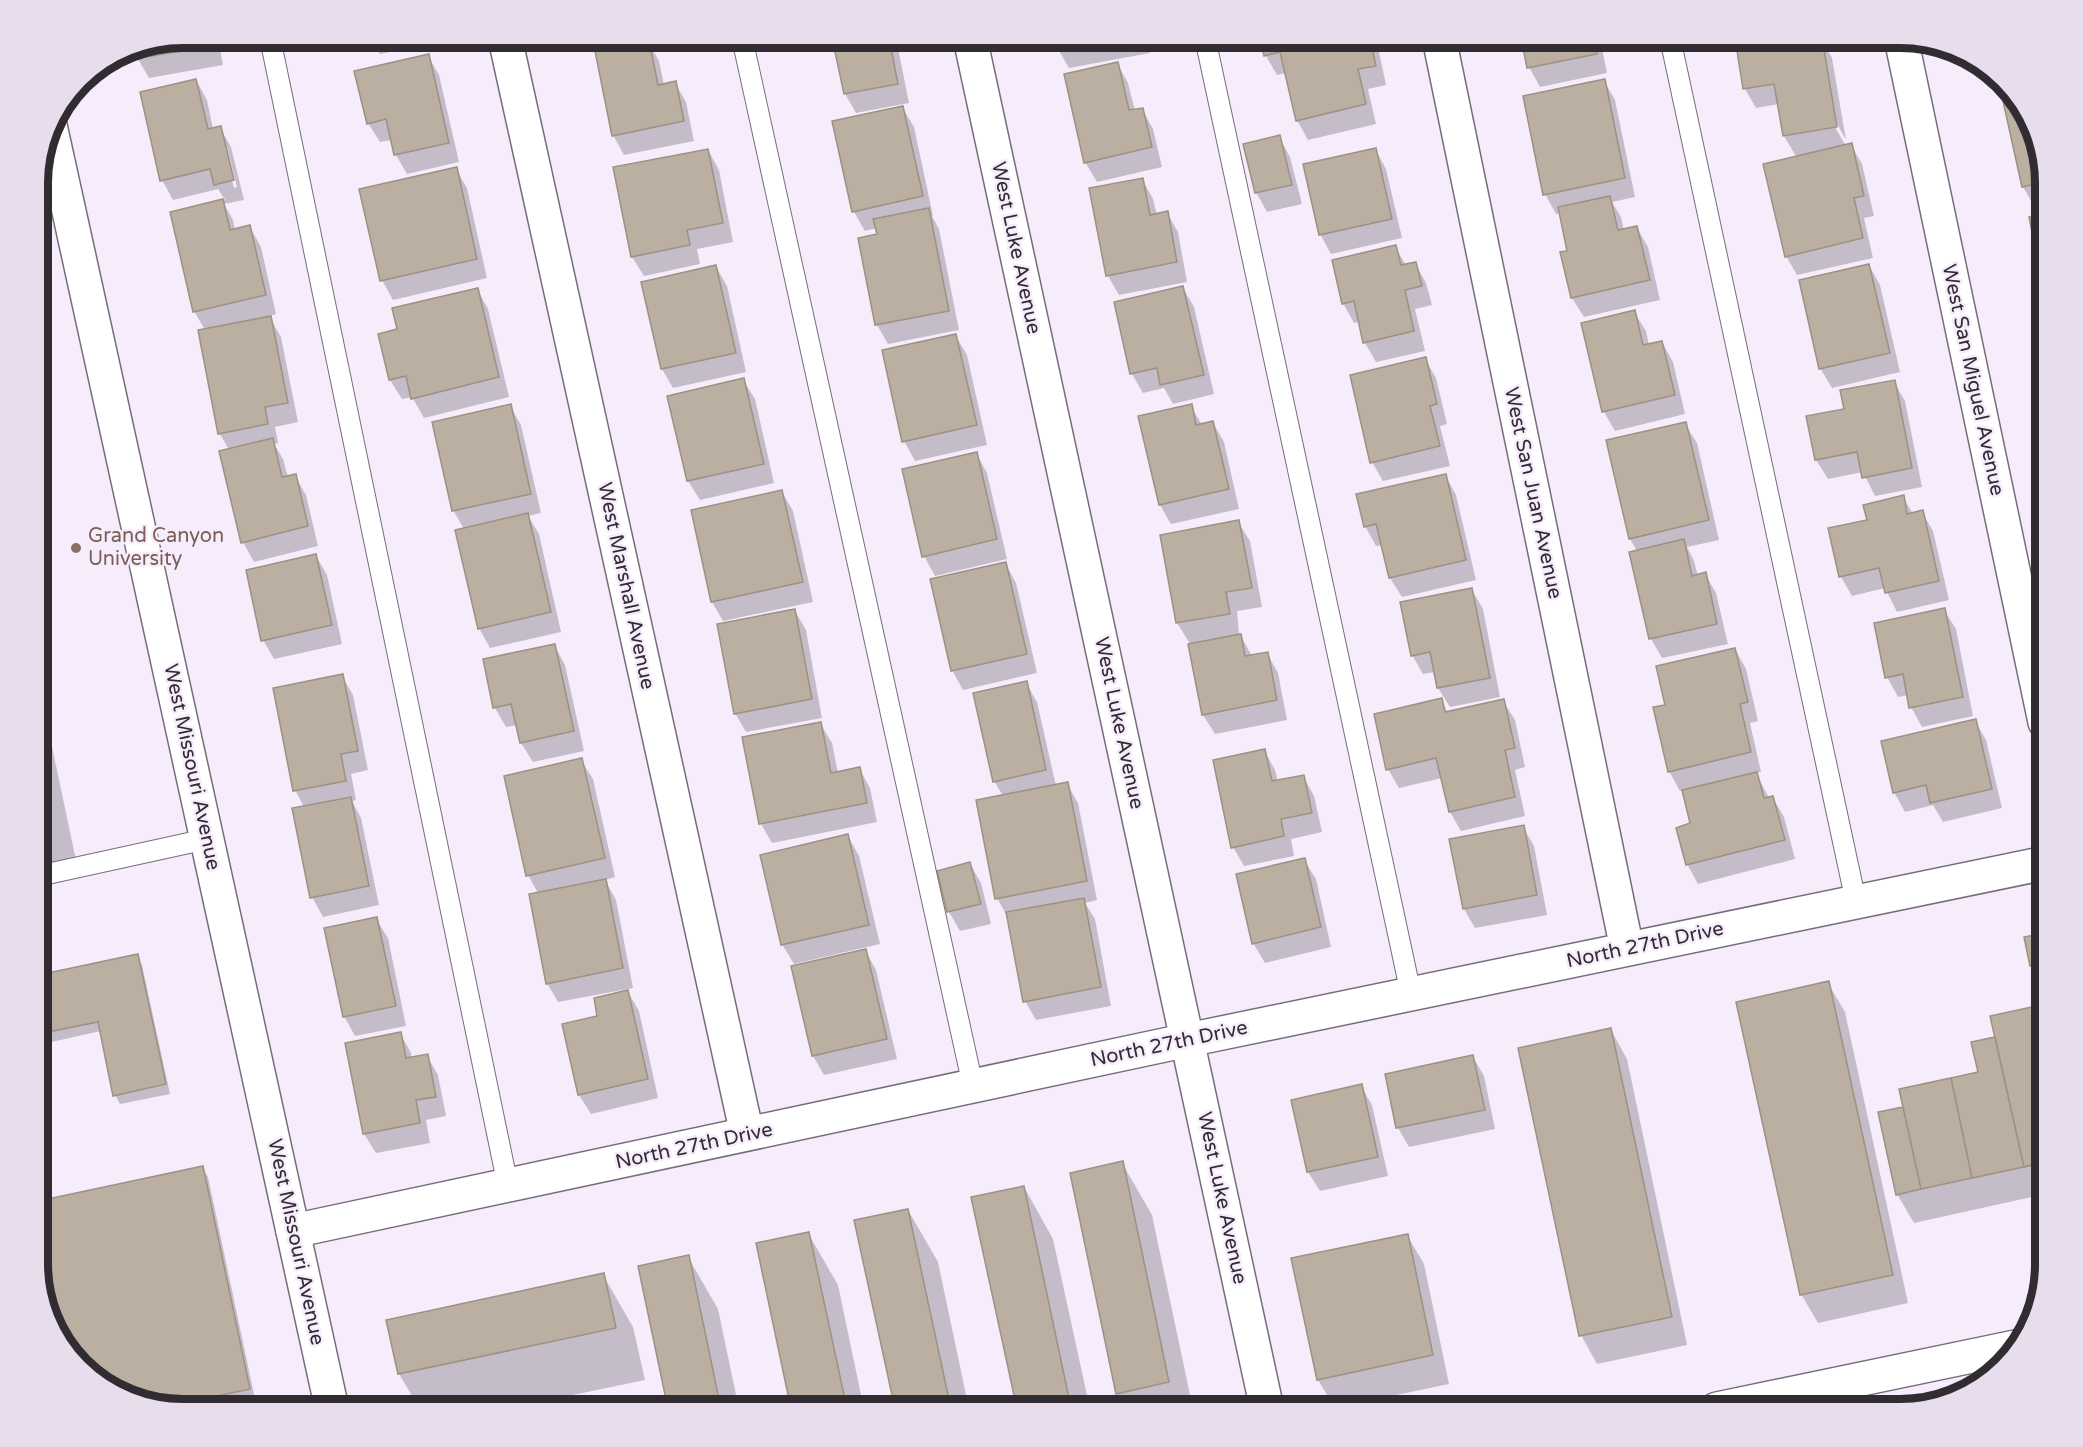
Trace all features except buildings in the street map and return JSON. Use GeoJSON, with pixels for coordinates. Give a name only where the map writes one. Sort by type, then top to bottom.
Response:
{"type":"FeatureCollection","features":[{"type":"Feature","properties":{"kind":"street","name":"West Marshall Avenue"},"geometry":{"type":"LineString","coordinates":[[507,48],[747,1134]]}},
{"type":"Feature","properties":{"kind":"street","name":"West Luke Avenue"},"geometry":{"type":"LineString","coordinates":[[972,48],[1265,1399]]}},
{"type":"Feature","properties":{"kind":"street","name":"West San Juan Avenue"},"geometry":{"type":"LineString","coordinates":[[1440,48],[1628,949]]}},
{"type":"Feature","properties":{"kind":"street","name":"West San Miguel Avenue"},"geometry":{"type":"LineString","coordinates":[[1903,48],[2035,670]]}},
{"type":"Feature","properties":{"kind":"street","name":"West Missouri Avenue"},"geometry":{"type":"LineString","coordinates":[[54,143],[330,1399]]}},
{"type":"Feature","properties":{"kind":"street","name":"North 27th Drive"},"geometry":{"type":"LineString","coordinates":[[293,1231],[1188,1040],[2035,864]]}},
{"type":"Feature","properties":{"kind":"street"},"geometry":{"type":"LineString","coordinates":[[1807,1399],[2003,1350]]}},
{"type":"Feature","properties":{"kind":"lane"},"geometry":{"type":"LineString","coordinates":[[272,48],[508,1186]]}},
{"type":"Feature","properties":{"kind":"lane"},"geometry":{"type":"LineString","coordinates":[[744,48],[973,1086]]}},
{"type":"Feature","properties":{"kind":"lane"},"geometry":{"type":"LineString","coordinates":[[1207,48],[1410,994]]}},
{"type":"Feature","properties":{"kind":"lane"},"geometry":{"type":"LineString","coordinates":[[1672,48],[1856,902]]}},
{"type":"Feature","properties":{"kind":"lane"},"geometry":{"type":"LineString","coordinates":[[48,874],[207,839]]}},
{"type":"Feature","properties":{"kind":"place","name":"Grand Canyon University"},"geometry":{"type":"Point","coordinates":[76,548]}}]}
